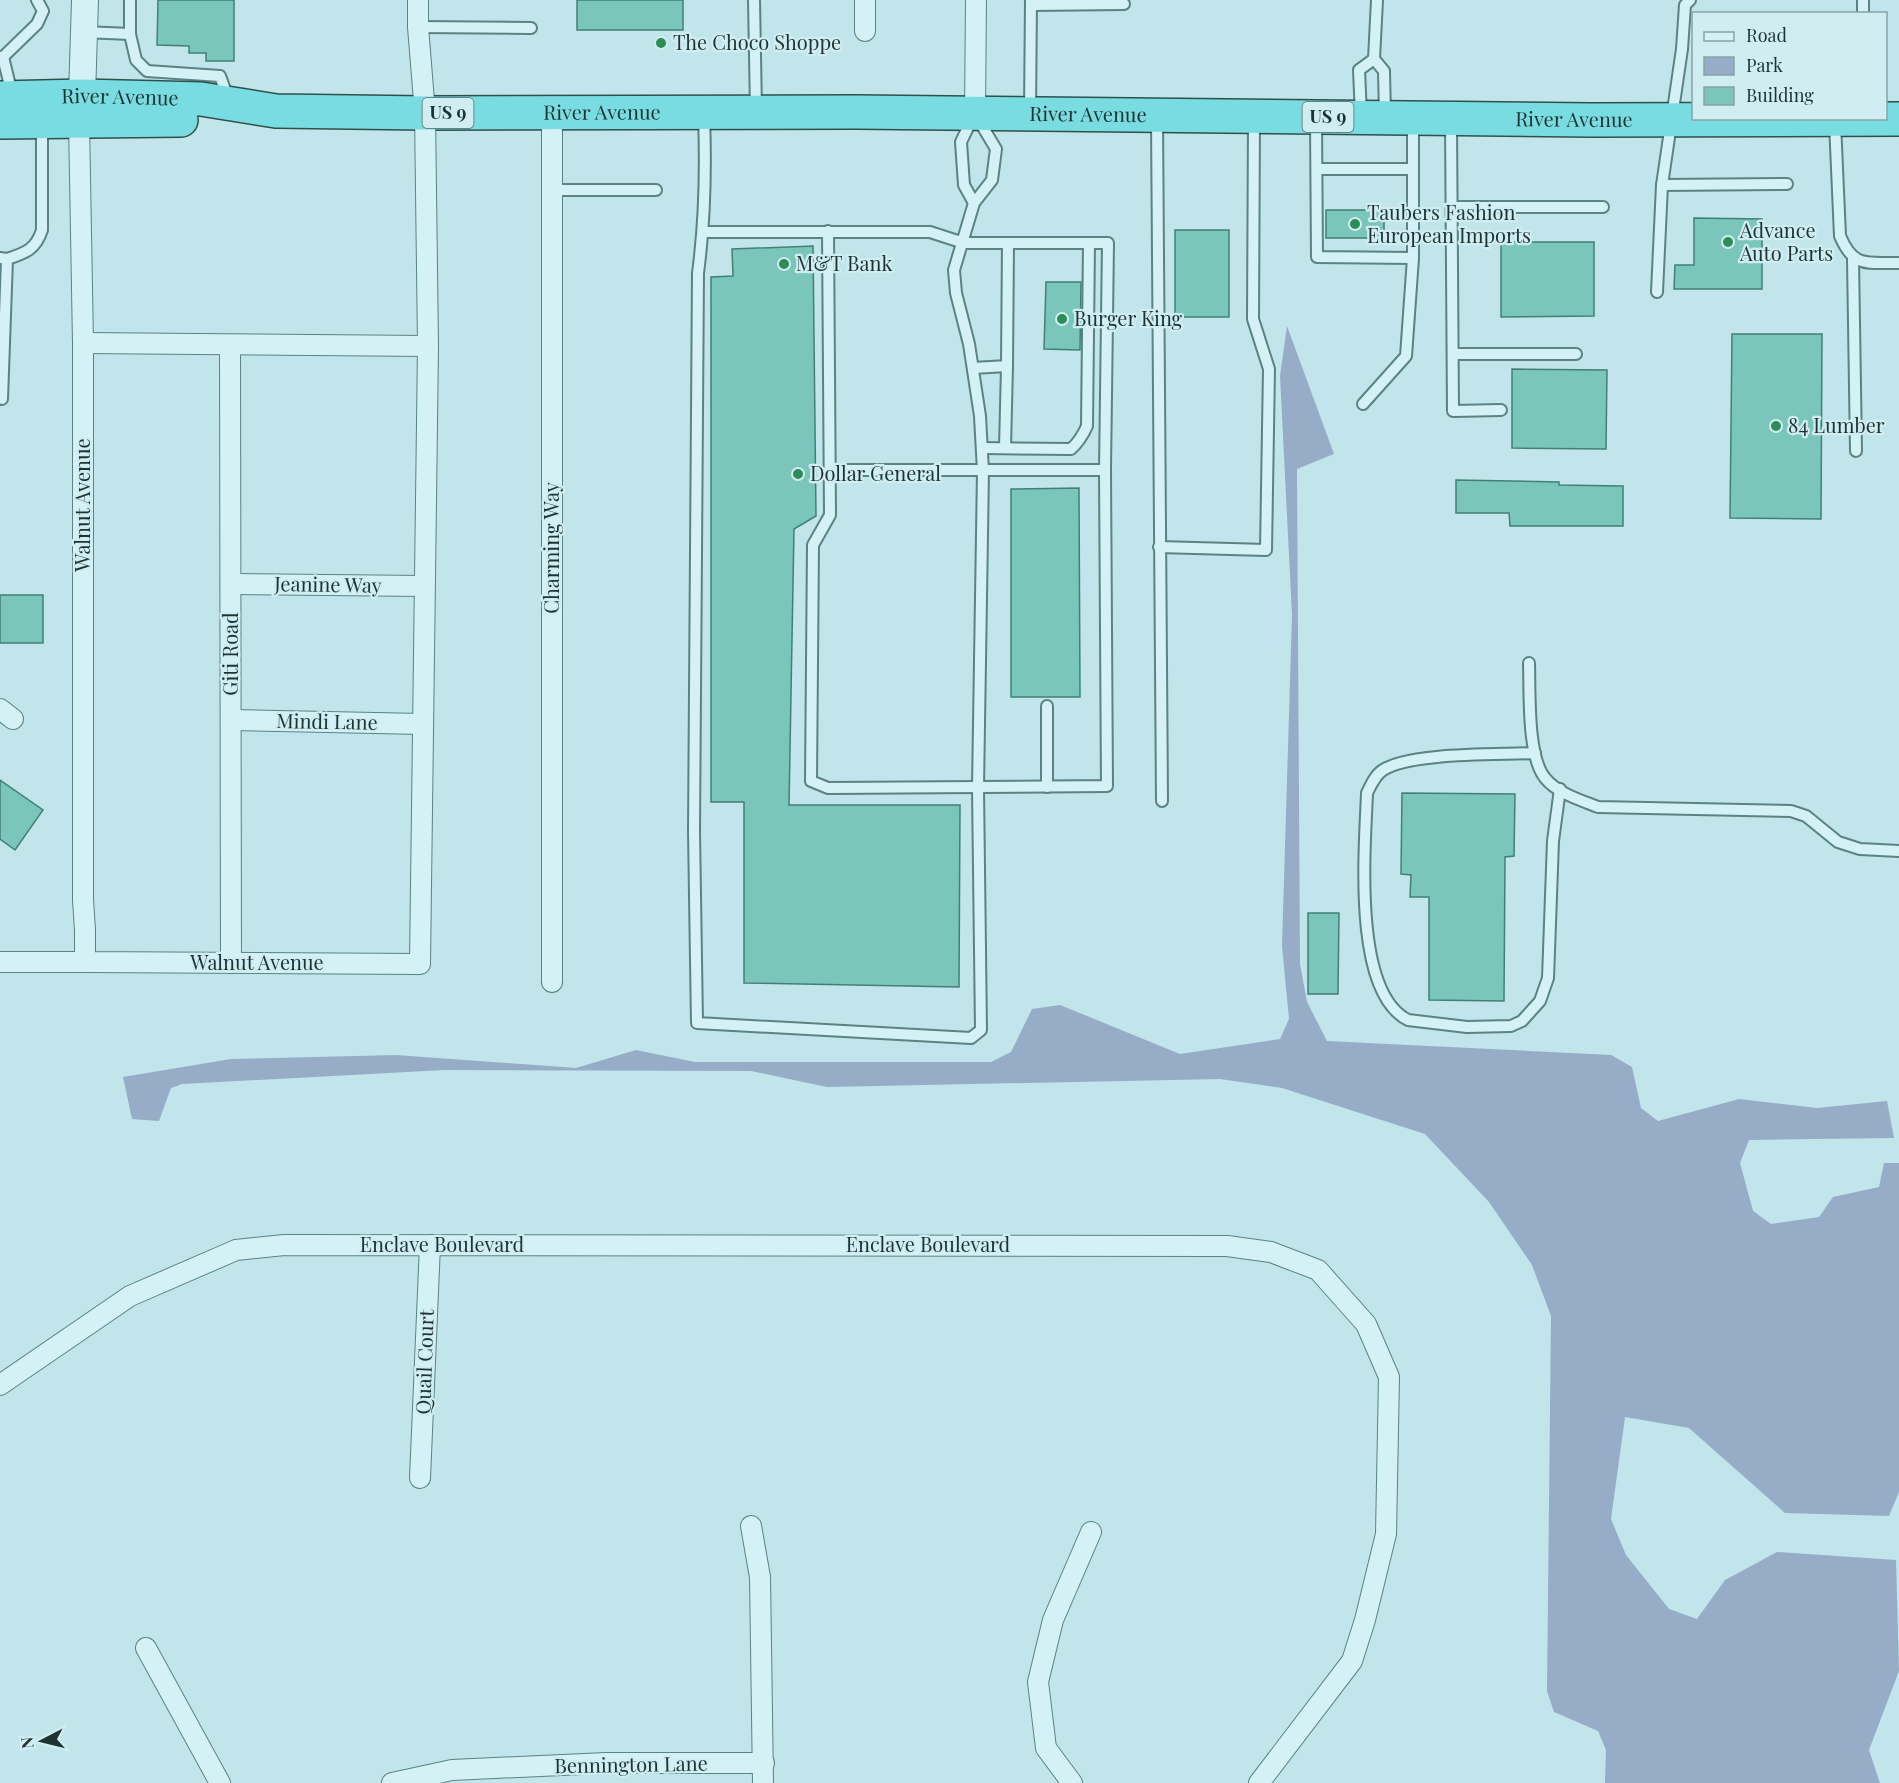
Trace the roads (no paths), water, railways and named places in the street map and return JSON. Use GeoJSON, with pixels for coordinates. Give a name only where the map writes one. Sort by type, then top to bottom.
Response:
{"type":"FeatureCollection","features":[{"type":"Feature","properties":{"kind":"highway","name":"River Avenue"},"geometry":{"type":"LineString","coordinates":[[4,106],[42,122],[80,109],[201,99],[276,111]]}},
{"type":"Feature","properties":{"kind":"highway","name":"River Avenue"},"geometry":{"type":"LineString","coordinates":[[4,106],[80,109],[200,119],[276,111],[1692,120]]}},
{"type":"Feature","properties":{"kind":"street"},"geometry":{"type":"LineString","coordinates":[[80,109],[84,0]]}},
{"type":"Feature","properties":{"kind":"street","name":"Walnut Avenue"},"geometry":{"type":"LineString","coordinates":[[80,109],[83,343],[82,900],[85,962],[420,964],[428,346],[425,113],[418,0]]}},
{"type":"Feature","properties":{"kind":"street"},"geometry":{"type":"LineString","coordinates":[[865,0],[865,31]]}},
{"type":"Feature","properties":{"kind":"street"},"geometry":{"type":"LineString","coordinates":[[975,114],[976,0]]}},
{"type":"Feature","properties":{"kind":"street","name":"Charming Way"},"geometry":{"type":"LineString","coordinates":[[552,114],[552,982]]}},
{"type":"Feature","properties":{"kind":"street"},"geometry":{"type":"LineString","coordinates":[[83,343],[428,346]]}},
{"type":"Feature","properties":{"kind":"street","name":"Giti Road"},"geometry":{"type":"LineString","coordinates":[[230,345],[231,963]]}},
{"type":"Feature","properties":{"kind":"street","name":"Jeanine Way"},"geometry":{"type":"LineString","coordinates":[[231,584],[424,586]]}},
{"type":"Feature","properties":{"kind":"street","name":"Mindi Lane"},"geometry":{"type":"LineString","coordinates":[[231,720],[423,724]]}},
{"type":"Feature","properties":{"kind":"street"},"geometry":{"type":"LineString","coordinates":[[0,962],[85,962]]}},
{"type":"Feature","properties":{"kind":"street","name":"Enclave Boulevard"},"geometry":{"type":"LineString","coordinates":[[0,1385],[130,1296],[236,1250],[284,1245],[1227,1246],[1271,1252],[1318,1270],[1366,1324],[1389,1377],[1386,1534],[1353,1661],[1259,1783]]}},
{"type":"Feature","properties":{"kind":"street","name":"Quail Court"},"geometry":{"type":"LineString","coordinates":[[420,1478],[430,1245]]}},
{"type":"Feature","properties":{"kind":"street","name":"Bennington Lane"},"geometry":{"type":"LineString","coordinates":[[392,1783],[452,1770],[606,1763],[763,1773],[760,1577],[752,1526]]}},
{"type":"Feature","properties":{"kind":"street"},"geometry":{"type":"LineString","coordinates":[[1072,1783],[1046,1748],[1038,1682],[1053,1620],[1091,1532]]}},
{"type":"Feature","properties":{"kind":"street"},"geometry":{"type":"LineString","coordinates":[[146,1648],[220,1783]]}},
{"type":"Feature","properties":{"kind":"lane"},"geometry":{"type":"LineString","coordinates":[[4,106],[2,57],[37,24],[43,11],[37,0]]}},
{"type":"Feature","properties":{"kind":"lane"},"geometry":{"type":"LineString","coordinates":[[130,0],[130,34],[136,60],[147,71],[220,76],[231,104]]}},
{"type":"Feature","properties":{"kind":"lane"},"geometry":{"type":"LineString","coordinates":[[754,0],[756,113]]}},
{"type":"Feature","properties":{"kind":"lane"},"geometry":{"type":"LineString","coordinates":[[1377,0],[1374,59],[1384,71],[1386,118]]}},
{"type":"Feature","properties":{"kind":"lane"},"geometry":{"type":"LineString","coordinates":[[1030,114],[1031,2],[1124,4]]}},
{"type":"Feature","properties":{"kind":"lane"},"geometry":{"type":"LineString","coordinates":[[1657,292],[1662,185],[1682,49],[1686,2]]}},
{"type":"Feature","properties":{"kind":"lane"},"geometry":{"type":"LineString","coordinates":[[418,27],[531,28]]}},
{"type":"Feature","properties":{"kind":"lane"},"geometry":{"type":"LineString","coordinates":[[84,32],[130,34]]}},
{"type":"Feature","properties":{"kind":"lane"},"geometry":{"type":"LineString","coordinates":[[1682,49],[1692,49]]}},
{"type":"Feature","properties":{"kind":"lane"},"geometry":{"type":"LineString","coordinates":[[1363,404],[1406,356],[1413,258],[1413,169],[1359,70],[1374,59]]}},
{"type":"Feature","properties":{"kind":"lane"},"geometry":{"type":"LineString","coordinates":[[704,113],[706,174],[698,273],[694,831],[698,1023],[971,1038],[981,1030],[978,788],[983,471],[980,416],[969,344],[956,292],[954,270],[964,243],[974,203],[992,180],[996,149],[975,114]]}},
{"type":"Feature","properties":{"kind":"lane"},"geometry":{"type":"LineString","coordinates":[[974,203],[964,185],[961,142],[975,114]]}},
{"type":"Feature","properties":{"kind":"lane"},"geometry":{"type":"LineString","coordinates":[[1156,115],[1162,801]]}},
{"type":"Feature","properties":{"kind":"lane"},"geometry":{"type":"LineString","coordinates":[[1159,547],[1266,550],[1269,369],[1253,320],[1254,117]]}},
{"type":"Feature","properties":{"kind":"lane"},"geometry":{"type":"LineString","coordinates":[[1316,117],[1317,257],[1413,258]]}},
{"type":"Feature","properties":{"kind":"lane"},"geometry":{"type":"LineString","coordinates":[[1451,119],[1453,411],[1501,410]]}},
{"type":"Feature","properties":{"kind":"lane"},"geometry":{"type":"LineString","coordinates":[[1835,120],[1840,236],[1846,252],[1853,259],[1865,262],[1899,263]]}},
{"type":"Feature","properties":{"kind":"lane"},"geometry":{"type":"LineString","coordinates":[[2,399],[4,259],[27,253],[38,242],[42,230],[42,122]]}},
{"type":"Feature","properties":{"kind":"lane"},"geometry":{"type":"LineString","coordinates":[[1317,169],[1413,169]]}},
{"type":"Feature","properties":{"kind":"lane"},"geometry":{"type":"LineString","coordinates":[[1662,185],[1787,184]]}},
{"type":"Feature","properties":{"kind":"lane"},"geometry":{"type":"LineString","coordinates":[[552,190],[656,190]]}},
{"type":"Feature","properties":{"kind":"lane"},"geometry":{"type":"LineString","coordinates":[[1452,207],[1604,207]]}},
{"type":"Feature","properties":{"kind":"lane"},"geometry":{"type":"LineString","coordinates":[[703,232],[828,231],[930,232],[964,243],[1108,243],[1105,470],[1107,786],[828,789],[812,781],[813,545],[830,514],[828,231]]}},
{"type":"Feature","properties":{"kind":"lane"},"geometry":{"type":"LineString","coordinates":[[1005,448],[1008,243]]}},
{"type":"Feature","properties":{"kind":"lane"},"geometry":{"type":"LineString","coordinates":[[982,448],[1071,449],[1087,426],[1089,243]]}},
{"type":"Feature","properties":{"kind":"lane"},"geometry":{"type":"LineString","coordinates":[[1853,259],[1856,451]]}},
{"type":"Feature","properties":{"kind":"lane"},"geometry":{"type":"LineString","coordinates":[[1453,354],[1576,354]]}},
{"type":"Feature","properties":{"kind":"lane"},"geometry":{"type":"LineString","coordinates":[[973,368],[1007,366]]}},
{"type":"Feature","properties":{"kind":"lane"},"geometry":{"type":"LineString","coordinates":[[829,470],[1105,470]]}},
{"type":"Feature","properties":{"kind":"lane"},"geometry":{"type":"LineString","coordinates":[[1529,663],[1531,722],[1535,753],[1545,777],[1575,798],[1598,807],[1791,811],[1806,816],[1838,842],[1860,849],[1899,852]]}},
{"type":"Feature","properties":{"kind":"lane"},"geometry":{"type":"LineString","coordinates":[[1047,705],[1047,787]]}},
{"type":"Feature","properties":{"kind":"lane"},"geometry":{"type":"LineString","coordinates":[[1535,753],[1415,759],[1382,771],[1367,793],[1365,929],[1378,982],[1393,1010],[1401,1017],[1408,1020],[1467,1027],[1511,1026],[1522,1021],[1540,1001],[1548,978],[1553,841],[1560,789]]}},
{"type":"Feature","properties":{"kind":"place","name":"The Choco Shoppe"},"geometry":{"type":"Point","coordinates":[661,43]}},
{"type":"Feature","properties":{"kind":"place","name":"Taubers Fashion European Imports"},"geometry":{"type":"Point","coordinates":[1355,224]}},
{"type":"Feature","properties":{"kind":"place","name":"Advance Auto Parts"},"geometry":{"type":"Point","coordinates":[1728,242]}},
{"type":"Feature","properties":{"kind":"place","name":"M&T Bank"},"geometry":{"type":"Point","coordinates":[784,264]}},
{"type":"Feature","properties":{"kind":"place","name":"Burger King"},"geometry":{"type":"Point","coordinates":[1062,319]}},
{"type":"Feature","properties":{"kind":"place","name":"84 Lumber"},"geometry":{"type":"Point","coordinates":[1776,426]}},
{"type":"Feature","properties":{"kind":"place","name":"Dollar General"},"geometry":{"type":"Point","coordinates":[798,474]}}]}
